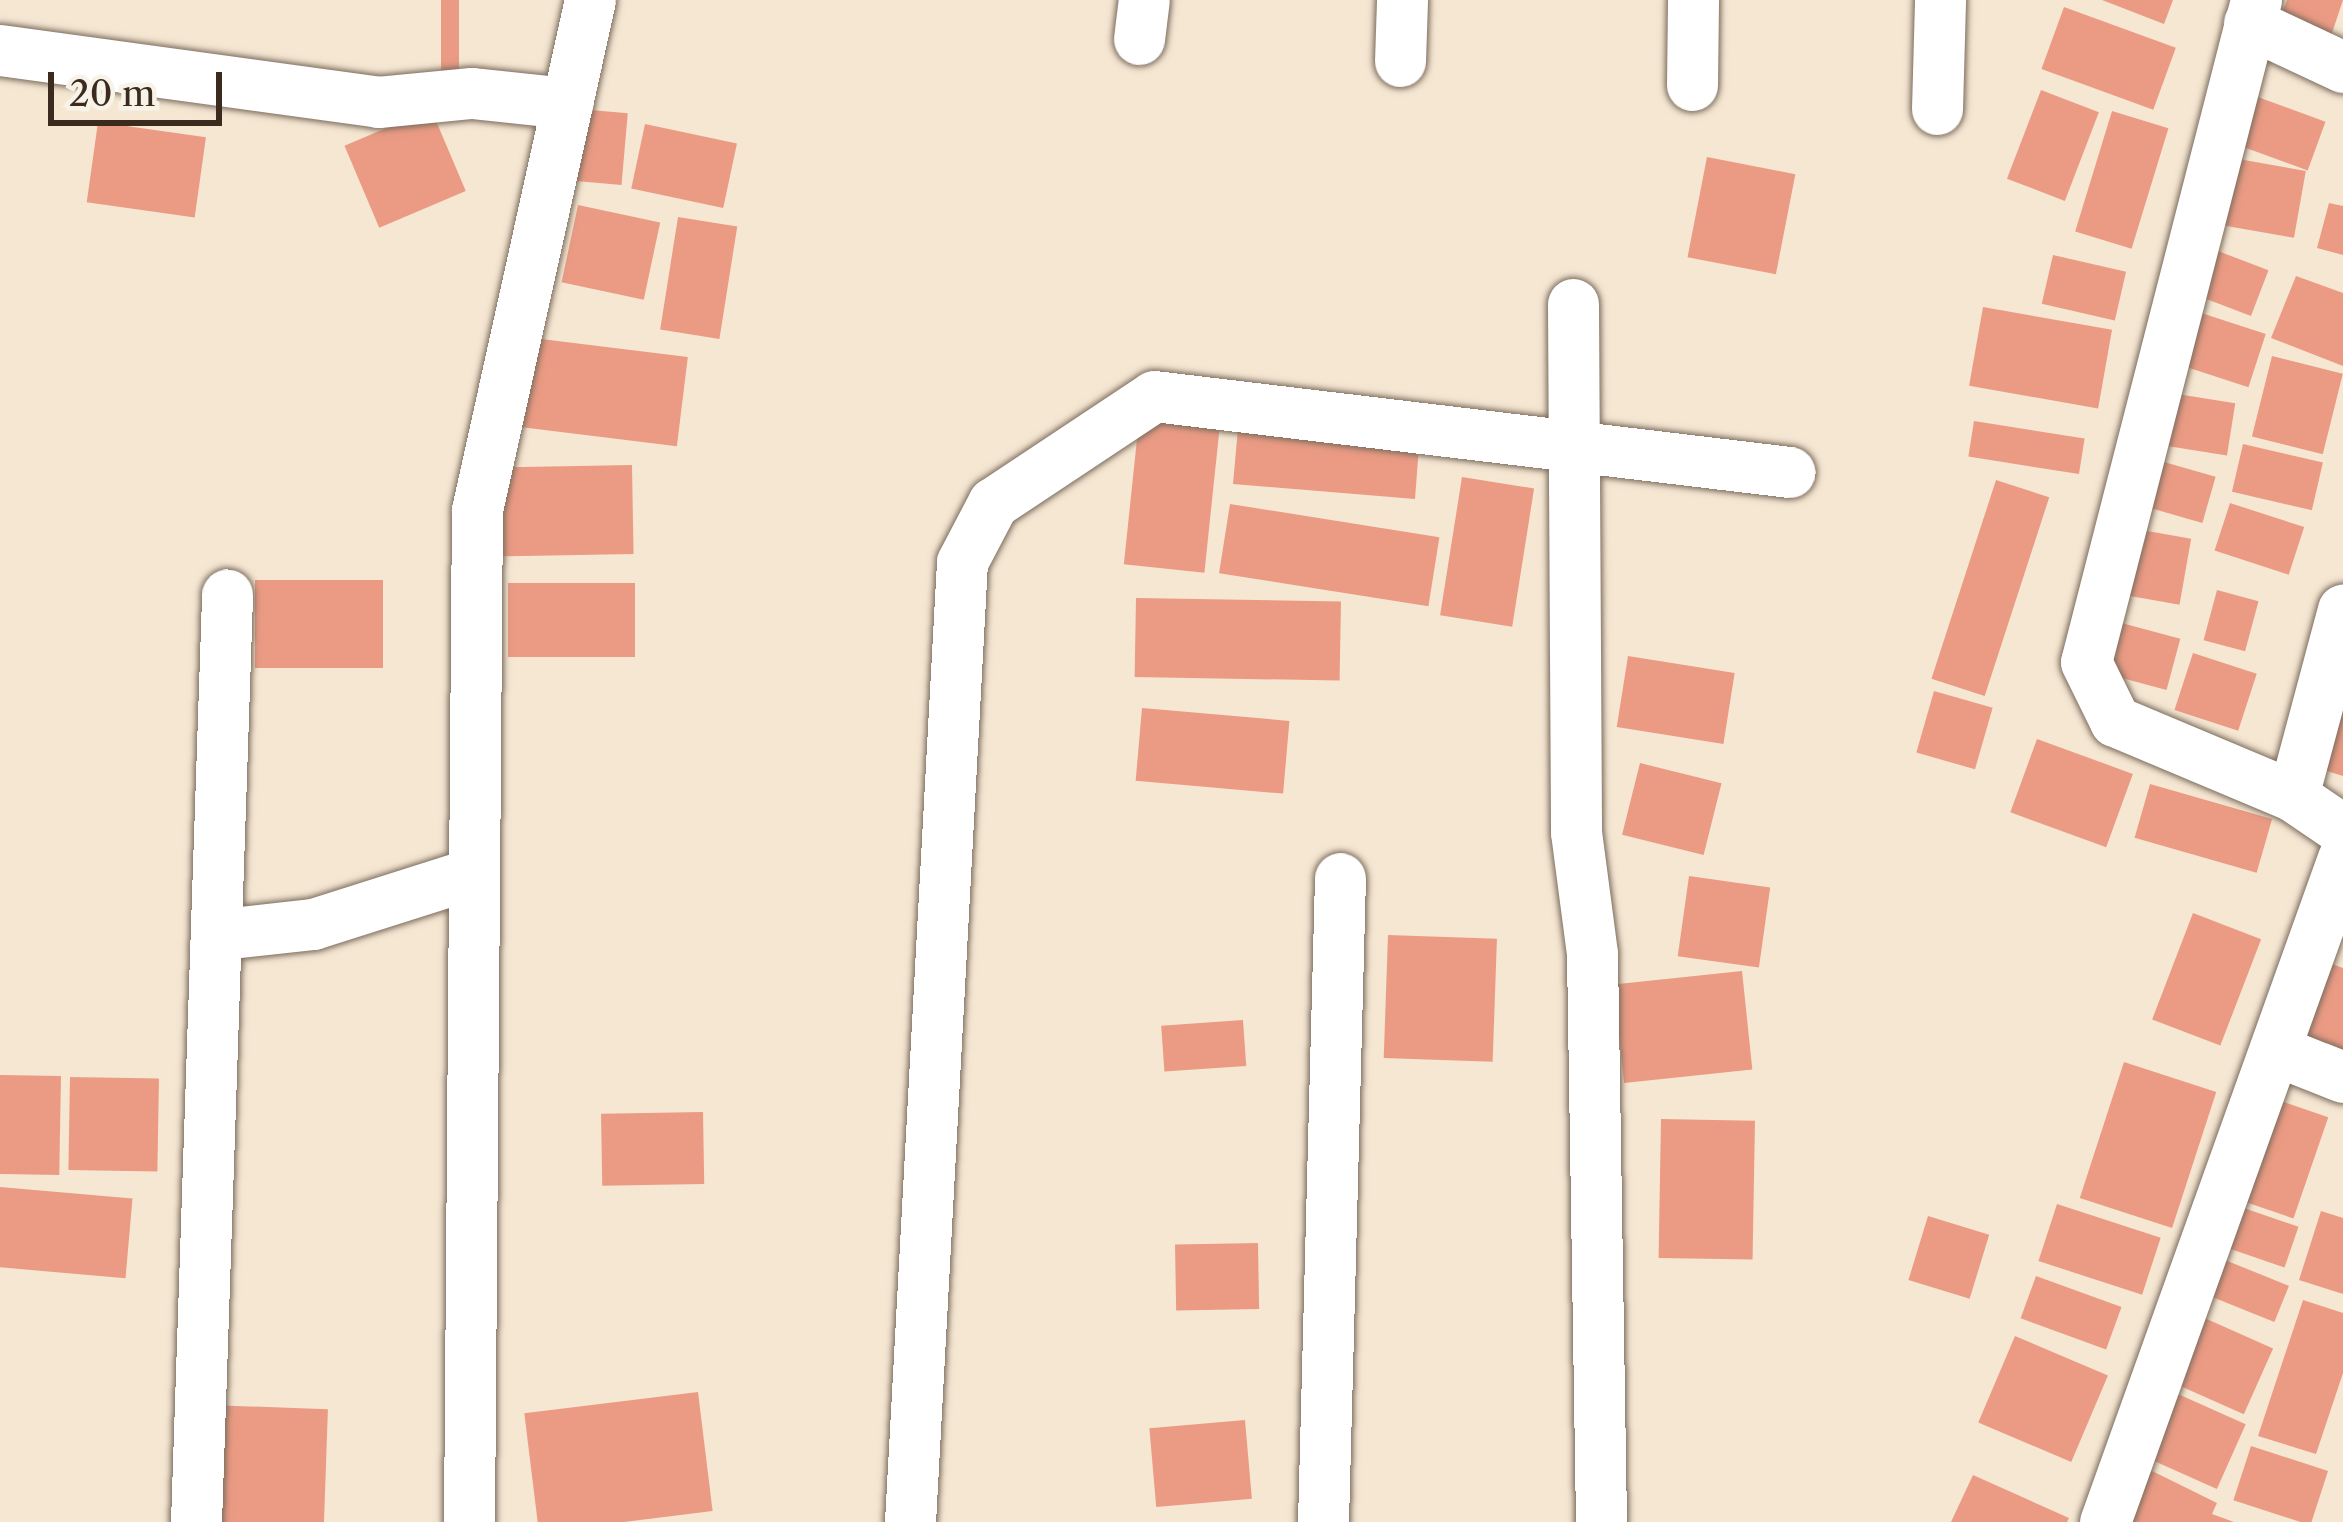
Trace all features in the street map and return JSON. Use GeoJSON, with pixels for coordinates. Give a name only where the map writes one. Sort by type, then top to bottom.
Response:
{"type":"FeatureCollection","features":[{"type":"Feature","properties":{"kind":"street"},"geometry":{"type":"LineString","coordinates":[[469,1522],[477,510],[590,0]]}},
{"type":"Feature","properties":{"kind":"street"},"geometry":{"type":"LineString","coordinates":[[1400,61],[1402,0]]}},
{"type":"Feature","properties":{"kind":"street"},"geometry":{"type":"LineString","coordinates":[[1692,86],[1693,0]]}},
{"type":"Feature","properties":{"kind":"street"},"geometry":{"type":"LineString","coordinates":[[1937,109],[1940,0]]}},
{"type":"Feature","properties":{"kind":"street"},"geometry":{"type":"LineString","coordinates":[[2343,67],[2253,12],[2086,662],[2115,721],[2293,796],[2343,830]]}},
{"type":"Feature","properties":{"kind":"street"},"geometry":{"type":"LineString","coordinates":[[0,50],[378,103],[472,93],[567,103]]}},
{"type":"Feature","properties":{"kind":"street"},"geometry":{"type":"LineString","coordinates":[[1573,304],[1570,450],[1601,1522]]}},
{"type":"Feature","properties":{"kind":"street"},"geometry":{"type":"LineString","coordinates":[[910,1522],[970,532],[993,503],[1154,396],[1570,450],[1789,472]]}},
{"type":"Feature","properties":{"kind":"street"},"geometry":{"type":"LineString","coordinates":[[196,1522],[222,934],[227,595]]}},
{"type":"Feature","properties":{"kind":"street"},"geometry":{"type":"LineString","coordinates":[[2293,796],[2343,610]]}},
{"type":"Feature","properties":{"kind":"street"},"geometry":{"type":"LineString","coordinates":[[2105,1522],[2280,1052],[2343,858]]}},
{"type":"Feature","properties":{"kind":"street"},"geometry":{"type":"LineString","coordinates":[[222,934],[313,924],[471,874]]}},
{"type":"Feature","properties":{"kind":"street"},"geometry":{"type":"LineString","coordinates":[[1322,1522],[1340,878]]}},
{"type":"Feature","properties":{"kind":"street"},"geometry":{"type":"LineString","coordinates":[[2280,1052],[2343,1076]]}},
{"type":"Feature","properties":{"kind":"building"},"geometry":{"type":"Polygon","coordinates":[[[441,0],[459,0],[459,87],[441,87],[441,0]]]}},
{"type":"Feature","properties":{"kind":"building"},"geometry":{"type":"Polygon","coordinates":[[[2102,0],[2173,0],[2164,24],[2102,0]]]}},
{"type":"Feature","properties":{"kind":"building"},"geometry":{"type":"Polygon","coordinates":[[[2287,0],[2343,0],[2328,45],[2277,26],[2287,0]]]}},
{"type":"Feature","properties":{"kind":"building"},"geometry":{"type":"Polygon","coordinates":[[[2064,7],[2176,48],[2153,110],[2041,69],[2064,7]]]}},
{"type":"Feature","properties":{"kind":"building"},"geometry":{"type":"Polygon","coordinates":[[[2041,90],[2099,112],[2065,201],[2007,179],[2041,90]]]}},
{"type":"Feature","properties":{"kind":"building"},"geometry":{"type":"Polygon","coordinates":[[[2255,96],[2325,122],[2308,171],[2237,145],[2255,96]]]}},
{"type":"Feature","properties":{"kind":"building"},"geometry":{"type":"Polygon","coordinates":[[[568,108],[628,113],[621,185],[562,180],[568,108]]]}},
{"type":"Feature","properties":{"kind":"building"},"geometry":{"type":"Polygon","coordinates":[[[431,109],[466,191],[379,228],[344,146],[431,109]]]}},
{"type":"Feature","properties":{"kind":"building"},"geometry":{"type":"Polygon","coordinates":[[[2112,111],[2168,128],[2132,249],[2075,231],[2112,111]]]}},
{"type":"Feature","properties":{"kind":"building"},"geometry":{"type":"Polygon","coordinates":[[[98,122],[206,137],[195,217],[87,202],[98,122]]]}},
{"type":"Feature","properties":{"kind":"building"},"geometry":{"type":"Polygon","coordinates":[[[645,124],[737,144],[723,208],[631,189],[645,124]]]}},
{"type":"Feature","properties":{"kind":"building"},"geometry":{"type":"Polygon","coordinates":[[[1707,157],[1795,174],[1776,274],[1688,257],[1707,157]]]}},
{"type":"Feature","properties":{"kind":"building"},"geometry":{"type":"Polygon","coordinates":[[[2227,157],[2306,171],[2294,238],[2215,224],[2227,157]]]}},
{"type":"Feature","properties":{"kind":"building"},"geometry":{"type":"Polygon","coordinates":[[[2329,203],[2343,206],[2343,255],[2317,248],[2329,203]]]}},
{"type":"Feature","properties":{"kind":"building"},"geometry":{"type":"Polygon","coordinates":[[[578,205],[660,222],[644,300],[562,282],[578,205]]]}},
{"type":"Feature","properties":{"kind":"building"},"geometry":{"type":"Polygon","coordinates":[[[678,217],[737,226],[719,339],[660,330],[678,217]]]}},
{"type":"Feature","properties":{"kind":"building"},"geometry":{"type":"Polygon","coordinates":[[[2205,246],[2268,270],[2251,316],[2187,292],[2205,246]]]}},
{"type":"Feature","properties":{"kind":"building"},"geometry":{"type":"Polygon","coordinates":[[[2053,255],[2126,272],[2115,321],[2042,304],[2053,255]]]}},
{"type":"Feature","properties":{"kind":"building"},"geometry":{"type":"Polygon","coordinates":[[[2296,276],[2343,293],[2343,366],[2271,338],[2296,276]]]}},
{"type":"Feature","properties":{"kind":"building"},"geometry":{"type":"Polygon","coordinates":[[[1983,307],[2112,330],[2098,409],[1969,386],[1983,307]]]}},
{"type":"Feature","properties":{"kind":"building"},"geometry":{"type":"Polygon","coordinates":[[[2183,307],[2266,334],[2248,387],[2166,360],[2183,307]]]}},
{"type":"Feature","properties":{"kind":"building"},"geometry":{"type":"Polygon","coordinates":[[[533,338],[688,357],[677,446],[522,427],[533,338]]]}},
{"type":"Feature","properties":{"kind":"building"},"geometry":{"type":"Polygon","coordinates":[[[2272,356],[2343,374],[2323,454],[2252,437],[2272,356]]]}},
{"type":"Feature","properties":{"kind":"building"},"geometry":{"type":"Polygon","coordinates":[[[2177,394],[2235,403],[2227,456],[2169,446],[2177,394]]]}},
{"type":"Feature","properties":{"kind":"building"},"geometry":{"type":"Polygon","coordinates":[[[1239,417],[1419,446],[1415,499],[1233,484],[1239,417]]]}},
{"type":"Feature","properties":{"kind":"building"},"geometry":{"type":"Polygon","coordinates":[[[1139,420],[1220,428],[1204,573],[1124,564],[1139,420]]]}},
{"type":"Feature","properties":{"kind":"building"},"geometry":{"type":"Polygon","coordinates":[[[1974,421],[2085,439],[2079,474],[1968,457],[1974,421]]]}},
{"type":"Feature","properties":{"kind":"building"},"geometry":{"type":"Polygon","coordinates":[[[2243,444],[2323,462],[2312,510],[2232,492],[2243,444]]]}},
{"type":"Feature","properties":{"kind":"building"},"geometry":{"type":"Polygon","coordinates":[[[2157,460],[2216,477],[2202,523],[2144,506],[2157,460]]]}},
{"type":"Feature","properties":{"kind":"building"},"geometry":{"type":"Polygon","coordinates":[[[632,465],[634,554],[499,556],[497,467],[632,465]]]}},
{"type":"Feature","properties":{"kind":"building"},"geometry":{"type":"Polygon","coordinates":[[[1462,477],[1534,488],[1512,627],[1440,615],[1462,477]]]}},
{"type":"Feature","properties":{"kind":"building"},"geometry":{"type":"Polygon","coordinates":[[[1996,480],[2049,497],[1985,696],[1931,679],[1996,480]]]}},
{"type":"Feature","properties":{"kind":"building"},"geometry":{"type":"Polygon","coordinates":[[[2230,503],[2304,527],[2289,575],[2215,551],[2230,503]]]}},
{"type":"Feature","properties":{"kind":"building"},"geometry":{"type":"Polygon","coordinates":[[[1230,504],[1439,537],[1428,606],[1219,573],[1230,504]]]}},
{"type":"Feature","properties":{"kind":"building"},"geometry":{"type":"Polygon","coordinates":[[[2136,529],[2191,539],[2180,605],[2124,595],[2136,529]]]}},
{"type":"Feature","properties":{"kind":"building"},"geometry":{"type":"Polygon","coordinates":[[[255,580],[383,580],[383,668],[255,668],[255,580]]]}},
{"type":"Feature","properties":{"kind":"building"},"geometry":{"type":"Polygon","coordinates":[[[508,583],[635,583],[635,657],[508,657],[508,583]]]}},
{"type":"Feature","properties":{"kind":"building"},"geometry":{"type":"Polygon","coordinates":[[[2217,590],[2259,601],[2245,651],[2204,640],[2217,590]]]}},
{"type":"Feature","properties":{"kind":"building"},"geometry":{"type":"Polygon","coordinates":[[[1136,598],[1341,602],[1340,681],[1135,677],[1136,598]]]}},
{"type":"Feature","properties":{"kind":"building"},"geometry":{"type":"Polygon","coordinates":[[[2103,618],[2180,639],[2167,690],[2089,669],[2103,618]]]}},
{"type":"Feature","properties":{"kind":"building"},"geometry":{"type":"Polygon","coordinates":[[[2193,653],[2257,674],[2238,731],[2174,710],[2193,653]]]}},
{"type":"Feature","properties":{"kind":"building"},"geometry":{"type":"Polygon","coordinates":[[[1628,656],[1735,673],[1723,744],[1617,727],[1628,656]]]}},
{"type":"Feature","properties":{"kind":"building"},"geometry":{"type":"Polygon","coordinates":[[[2343,685],[2343,776],[2314,767],[2343,685]]]}},
{"type":"Feature","properties":{"kind":"building"},"geometry":{"type":"Polygon","coordinates":[[[1934,691],[1993,708],[1975,769],[1916,753],[1934,691]]]}},
{"type":"Feature","properties":{"kind":"building"},"geometry":{"type":"Polygon","coordinates":[[[1142,708],[1289,721],[1283,794],[1136,781],[1142,708]]]}},
{"type":"Feature","properties":{"kind":"building"},"geometry":{"type":"Polygon","coordinates":[[[2037,739],[2133,774],[2106,847],[2010,812],[2037,739]]]}},
{"type":"Feature","properties":{"kind":"building"},"geometry":{"type":"Polygon","coordinates":[[[1640,763],[1722,783],[1704,855],[1622,835],[1640,763]]]}},
{"type":"Feature","properties":{"kind":"building"},"geometry":{"type":"Polygon","coordinates":[[[2150,784],[2272,819],[2257,873],[2135,838],[2150,784]]]}},
{"type":"Feature","properties":{"kind":"building"},"geometry":{"type":"Polygon","coordinates":[[[1689,876],[1770,887],[1759,968],[1678,956],[1689,876]]]}},
{"type":"Feature","properties":{"kind":"building"},"geometry":{"type":"Polygon","coordinates":[[[2193,913],[2261,939],[2220,1046],[2152,1019],[2193,913]]]}},
{"type":"Feature","properties":{"kind":"building"},"geometry":{"type":"Polygon","coordinates":[[[1388,935],[1497,939],[1493,1062],[1384,1058],[1388,935]]]}},
{"type":"Feature","properties":{"kind":"building"},"geometry":{"type":"Polygon","coordinates":[[[2324,961],[2343,968],[2343,1061],[2293,1042],[2324,961]]]}},
{"type":"Feature","properties":{"kind":"building"},"geometry":{"type":"Polygon","coordinates":[[[1742,971],[1752,1069],[1624,1083],[1614,984],[1742,971]]]}},
{"type":"Feature","properties":{"kind":"building"},"geometry":{"type":"Polygon","coordinates":[[[1243,1020],[1246,1066],[1164,1072],[1161,1026],[1243,1020]]]}},
{"type":"Feature","properties":{"kind":"building"},"geometry":{"type":"Polygon","coordinates":[[[2124,1062],[2216,1092],[2172,1228],[2080,1198],[2124,1062]]]}},
{"type":"Feature","properties":{"kind":"building"},"geometry":{"type":"Polygon","coordinates":[[[0,1075],[61,1076],[59,1175],[0,1174],[0,1075]]]}},
{"type":"Feature","properties":{"kind":"building"},"geometry":{"type":"Polygon","coordinates":[[[70,1077],[159,1079],[157,1172],[68,1170],[70,1077]]]}},
{"type":"Feature","properties":{"kind":"building"},"geometry":{"type":"Polygon","coordinates":[[[2281,1101],[2328,1117],[2293,1218],[2246,1202],[2281,1101]]]}},
{"type":"Feature","properties":{"kind":"building"},"geometry":{"type":"Polygon","coordinates":[[[703,1112],[704,1184],[602,1186],[601,1114],[703,1112]]]}},
{"type":"Feature","properties":{"kind":"building"},"geometry":{"type":"Polygon","coordinates":[[[1661,1119],[1755,1121],[1753,1260],[1659,1258],[1661,1119]]]}},
{"type":"Feature","properties":{"kind":"building"},"geometry":{"type":"Polygon","coordinates":[[[0,1187],[132,1199],[126,1278],[0,1267],[0,1187]]]}},
{"type":"Feature","properties":{"kind":"building"},"geometry":{"type":"Polygon","coordinates":[[[2057,1204],[2161,1238],[2142,1295],[2038,1261],[2057,1204]]]}},
{"type":"Feature","properties":{"kind":"building"},"geometry":{"type":"Polygon","coordinates":[[[2238,1206],[2299,1227],[2285,1267],[2224,1247],[2238,1206]]]}},
{"type":"Feature","properties":{"kind":"building"},"geometry":{"type":"Polygon","coordinates":[[[2321,1211],[2343,1218],[2343,1294],[2299,1280],[2321,1211]]]}},
{"type":"Feature","properties":{"kind":"building"},"geometry":{"type":"Polygon","coordinates":[[[1928,1216],[1989,1235],[1970,1299],[1908,1280],[1928,1216]]]}},
{"type":"Feature","properties":{"kind":"building"},"geometry":{"type":"Polygon","coordinates":[[[1258,1243],[1259,1309],[1176,1310],[1175,1244],[1258,1243]]]}},
{"type":"Feature","properties":{"kind":"building"},"geometry":{"type":"Polygon","coordinates":[[[2225,1260],[2289,1286],[2274,1322],[2210,1296],[2225,1260]]]}},
{"type":"Feature","properties":{"kind":"building"},"geometry":{"type":"Polygon","coordinates":[[[2036,1276],[2122,1307],[2106,1349],[2021,1318],[2036,1276]]]}},
{"type":"Feature","properties":{"kind":"building"},"geometry":{"type":"Polygon","coordinates":[[[2303,1300],[2343,1313],[2343,1373],[2316,1454],[2258,1436],[2303,1300]]]}},
{"type":"Feature","properties":{"kind":"building"},"geometry":{"type":"Polygon","coordinates":[[[2200,1316],[2273,1349],[2244,1414],[2171,1382],[2200,1316]]]}},
{"type":"Feature","properties":{"kind":"building"},"geometry":{"type":"Polygon","coordinates":[[[2015,1336],[2108,1375],[2071,1462],[1978,1423],[2015,1336]]]}},
{"type":"Feature","properties":{"kind":"building"},"geometry":{"type":"Polygon","coordinates":[[[2169,1390],[2246,1424],[2217,1489],[2140,1455],[2169,1390]]]}},
{"type":"Feature","properties":{"kind":"building"},"geometry":{"type":"Polygon","coordinates":[[[698,1392],[713,1511],[624,1522],[538,1522],[524,1413],[698,1392]]]}},
{"type":"Feature","properties":{"kind":"building"},"geometry":{"type":"Polygon","coordinates":[[[208,1405],[328,1409],[324,1522],[204,1522],[208,1405]]]}},
{"type":"Feature","properties":{"kind":"building"},"geometry":{"type":"Polygon","coordinates":[[[1245,1420],[1252,1499],[1156,1507],[1149,1428],[1245,1420]]]}},
{"type":"Feature","properties":{"kind":"building"},"geometry":{"type":"Polygon","coordinates":[[[2251,1446],[2328,1471],[2311,1522],[2233,1500],[2251,1446]]]}},
{"type":"Feature","properties":{"kind":"building"},"geometry":{"type":"Polygon","coordinates":[[[2140,1465],[2217,1503],[2212,1514],[2234,1522],[2112,1522],[2140,1465]]]}},
{"type":"Feature","properties":{"kind":"building"},"geometry":{"type":"Polygon","coordinates":[[[1973,1475],[2069,1518],[2067,1522],[1951,1522],[1973,1475]]]}}]}
